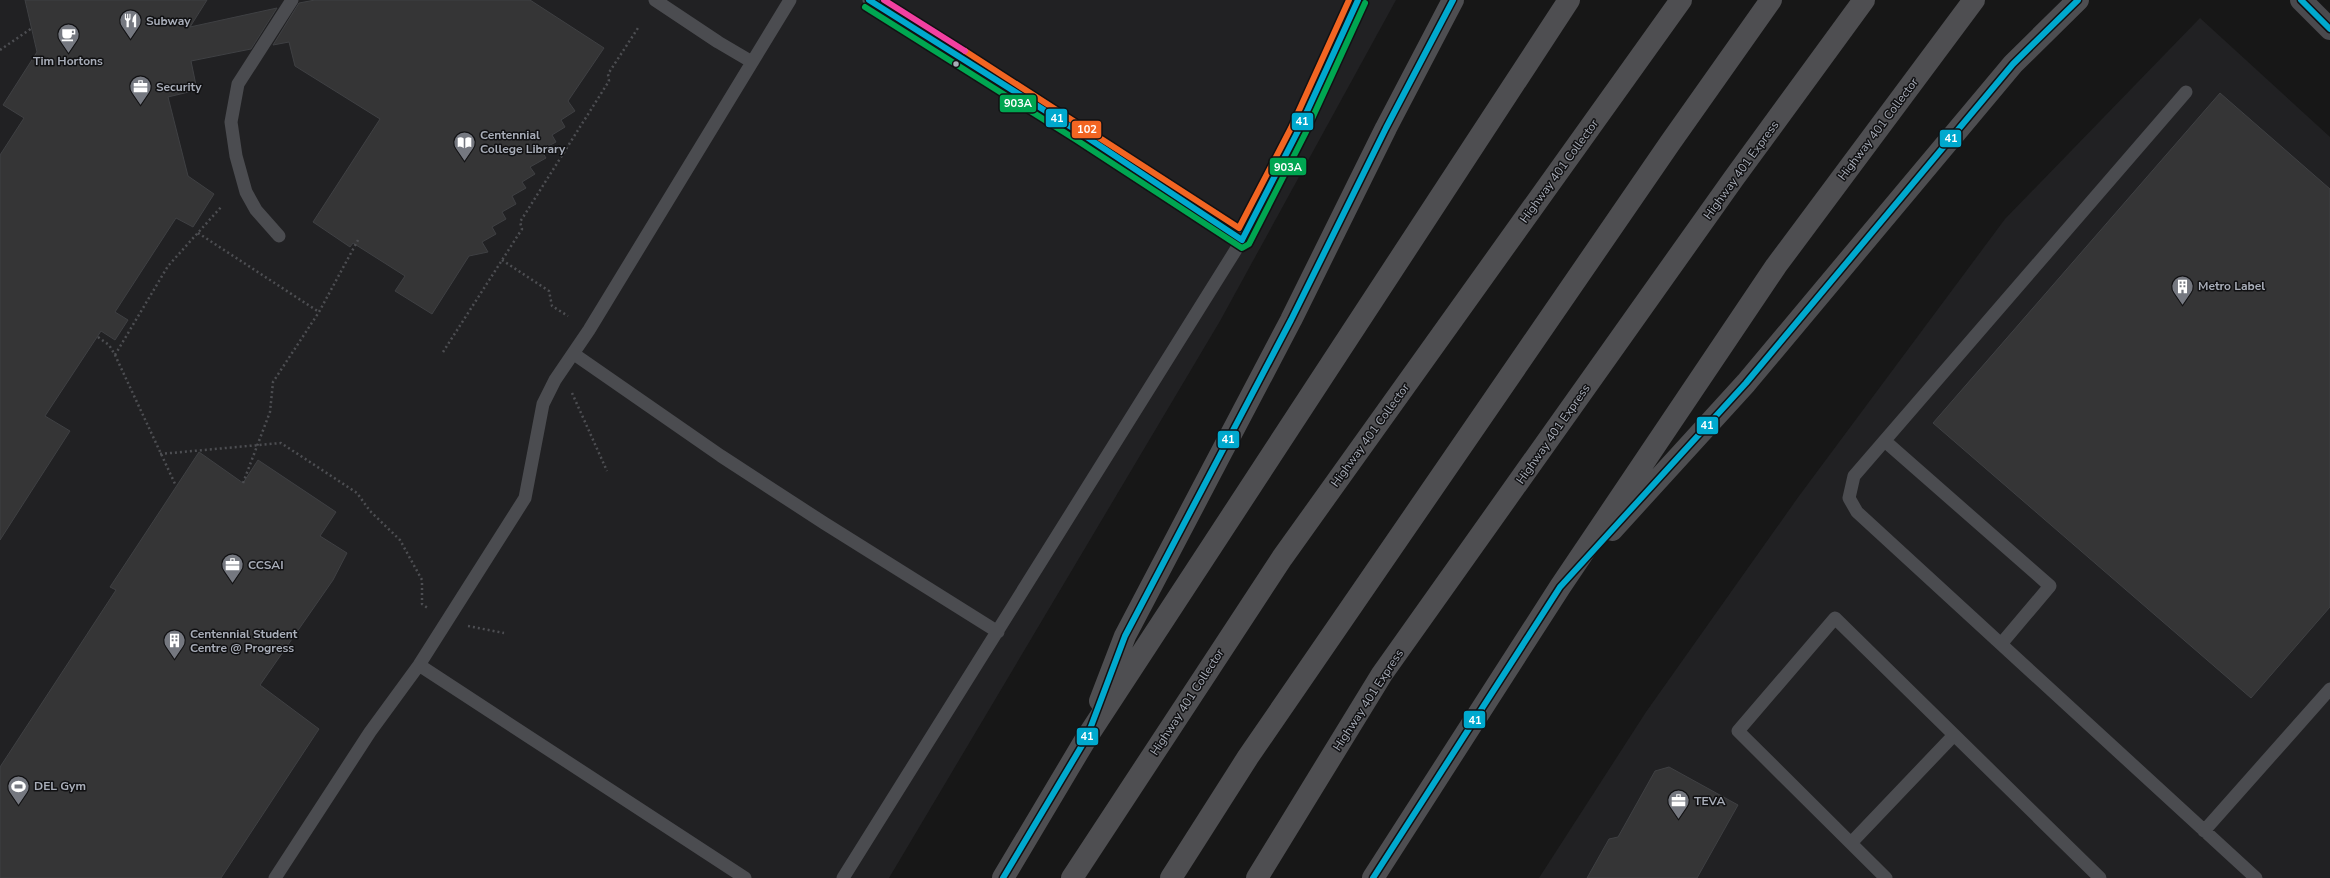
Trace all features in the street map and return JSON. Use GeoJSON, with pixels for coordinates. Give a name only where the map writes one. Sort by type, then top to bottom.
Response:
{"type":"FeatureCollection","features":[{"type":"Feature","properties":{"kind":"highway"},"geometry":{"type":"LineString","coordinates":[[1087,737],[1125,636],[1291,320],[1386,128],[1453,0]]}},
{"type":"Feature","properties":{"kind":"highway"},"geometry":{"type":"LineString","coordinates":[[1003,878],[1087,737],[1569,0]]}},
{"type":"Feature","properties":{"kind":"highway","name":"Highway 401 Collector"},"geometry":{"type":"LineString","coordinates":[[1072,878],[1282,558],[1682,0]]}},
{"type":"Feature","properties":{"kind":"highway"},"geometry":{"type":"LineString","coordinates":[[1171,878],[1253,750],[1661,156],[1771,0]]}},
{"type":"Feature","properties":{"kind":"highway","name":"Highway 401 Express"},"geometry":{"type":"LineString","coordinates":[[1257,878],[1382,674],[1734,178],[1864,0]]}},
{"type":"Feature","properties":{"kind":"highway","name":"Highway 401 Collector"},"geometry":{"type":"LineString","coordinates":[[1373,878],[1560,587],[1776,266],[1974,0]]}},
{"type":"Feature","properties":{"kind":"highway"},"geometry":{"type":"LineString","coordinates":[[1560,587],[1746,383],[2013,64],[2078,0]]}},
{"type":"Feature","properties":{"kind":"main road"},"geometry":{"type":"LineString","coordinates":[[2301,0],[2330,29]]}},
{"type":"Feature","properties":{"kind":"lane"},"geometry":{"type":"LineString","coordinates":[[280,236],[256,210],[246,192],[236,156],[231,122],[238,84],[292,0]]}},
{"type":"Feature","properties":{"kind":"lane"},"geometry":{"type":"LineString","coordinates":[[655,0],[718,42],[752,62]]}},
{"type":"Feature","properties":{"kind":"lane"},"geometry":{"type":"LineString","coordinates":[[275,878],[370,732],[419,665],[525,498],[543,404],[555,380],[574,354],[790,0]]}},
{"type":"Feature","properties":{"kind":"lane"},"geometry":{"type":"LineString","coordinates":[[869,0],[1079,132],[1242,240]]}},
{"type":"Feature","properties":{"kind":"lane"},"geometry":{"type":"LineString","coordinates":[[842,878],[998,632],[1242,240],[1298,131],[1358,0]]}},
{"type":"Feature","properties":{"kind":"lane"},"geometry":{"type":"LineString","coordinates":[[2186,92],[1886,442],[1854,476],[1849,498],[1856,512],[2256,878]]}},
{"type":"Feature","properties":{"kind":"lane"},"geometry":{"type":"LineString","coordinates":[[574,354],[798,507],[998,632]]}},
{"type":"Feature","properties":{"kind":"lane"},"geometry":{"type":"LineString","coordinates":[[1886,442],[2050,586],[2001,644]]}},
{"type":"Feature","properties":{"kind":"lane"},"geometry":{"type":"LineString","coordinates":[[1886,878],[1738,730],[1835,618],[2100,878]]}},
{"type":"Feature","properties":{"kind":"lane"},"geometry":{"type":"LineString","coordinates":[[419,665],[745,878]]}},
{"type":"Feature","properties":{"kind":"lane"},"geometry":{"type":"LineString","coordinates":[[2204,831],[2330,689]]}},
{"type":"Feature","properties":{"kind":"lane"},"geometry":{"type":"LineString","coordinates":[[1851,843],[1954,734]]}},
{"type":"Feature","properties":{"kind":"path"},"geometry":{"type":"LineString","coordinates":[[0,50],[32,28]]}},
{"type":"Feature","properties":{"kind":"path"},"geometry":{"type":"LineString","coordinates":[[442,352],[522,229],[520,222],[609,81],[608,74],[638,28]]}},
{"type":"Feature","properties":{"kind":"path"},"geometry":{"type":"LineString","coordinates":[[115,355],[168,266],[222,206]]}},
{"type":"Feature","properties":{"kind":"path"},"geometry":{"type":"LineString","coordinates":[[198,233],[319,312]]}},
{"type":"Feature","properties":{"kind":"path"},"geometry":{"type":"LineString","coordinates":[[243,483],[270,412],[273,382],[319,312],[358,240]]}},
{"type":"Feature","properties":{"kind":"path"},"geometry":{"type":"LineString","coordinates":[[502,260],[549,291],[552,306],[568,316]]}},
{"type":"Feature","properties":{"kind":"path"},"geometry":{"type":"LineString","coordinates":[[98,337],[109,345],[115,355],[176,486]]}},
{"type":"Feature","properties":{"kind":"path"},"geometry":{"type":"LineString","coordinates":[[570,389],[607,471]]}},
{"type":"Feature","properties":{"kind":"path"},"geometry":{"type":"LineString","coordinates":[[160,454],[257,444],[281,444],[357,493],[370,511],[400,540],[422,580],[422,604],[447,620],[504,633]]}},
{"type":"Feature","properties":{"kind":"shaded area"},"geometry":{"type":"Polygon","coordinates":[[[0,0],[1396,0],[1220,321],[889,878],[0,878],[0,0]]]}},
{"type":"Feature","properties":{"kind":"shaded area"},"geometry":{"type":"Polygon","coordinates":[[[2200,18],[2330,137],[2330,878],[1539,878],[1646,712],[1799,496],[2005,219],[2200,18]]]}},
{"type":"Feature","properties":{"kind":"building"},"geometry":{"type":"Polygon","coordinates":[[[25,0],[207,0],[190,27],[277,8],[251,49],[191,61],[197,90],[168,97],[188,176],[214,194],[193,227],[176,218],[115,312],[128,320],[115,340],[101,331],[45,416],[70,431],[0,540],[0,155],[24,118],[3,105],[37,52],[25,0]]]}},
{"type":"Feature","properties":{"kind":"building"},"geometry":{"type":"Polygon","coordinates":[[[315,0],[530,0],[604,48],[568,101],[575,111],[561,120],[565,127],[552,135],[556,142],[541,150],[546,158],[530,167],[535,174],[522,182],[526,188],[512,196],[516,204],[502,212],[506,219],[492,227],[496,234],[482,242],[488,252],[469,256],[432,314],[395,291],[405,276],[353,243],[350,247],[313,222],[380,119],[295,66],[289,42],[273,45],[299,3],[315,0]]]}},
{"type":"Feature","properties":{"kind":"building","name":"Metro Label"},"geometry":{"type":"Polygon","coordinates":[[[2220,93],[2330,189],[2330,607],[2251,698],[1933,423],[2220,93]]]}},
{"type":"Feature","properties":{"kind":"building","name":"Centennial Student Centre @ Progress"},"geometry":{"type":"Polygon","coordinates":[[[199,452],[243,483],[258,460],[336,512],[320,536],[347,553],[333,580],[260,685],[319,729],[221,878],[0,878],[0,767],[116,590],[110,587],[199,452]]]}},
{"type":"Feature","properties":{"kind":"building","name":"TEVA"},"geometry":{"type":"Polygon","coordinates":[[[1669,767],[1738,805],[1697,878],[1587,878],[1609,839],[1618,837],[1655,771],[1669,767]]]}},
{"type":"Feature","properties":{"kind":"transit line","name":"41"},"geometry":{"type":"LineString","coordinates":[[869,0],[1079,132],[1242,240]]}},
{"type":"Feature","properties":{"kind":"transit line"},"geometry":{"type":"LineString","coordinates":[[884,0],[965,51]]}},
{"type":"Feature","properties":{"kind":"transit line","name":"102"},"geometry":{"type":"LineString","coordinates":[[965,51],[1239,228],[1291,128],[1349,0]]}},
{"type":"Feature","properties":{"kind":"transit line","name":"41"},"geometry":{"type":"LineString","coordinates":[[1242,240],[1298,131],[1358,0]]}},
{"type":"Feature","properties":{"kind":"transit line","name":"41"},"geometry":{"type":"LineString","coordinates":[[1003,878],[1087,737],[1125,636],[1291,320],[1386,128],[1453,0]]}},
{"type":"Feature","properties":{"kind":"transit line","name":"41"},"geometry":{"type":"LineString","coordinates":[[1373,878],[1560,587],[1746,383],[2013,64],[2078,0]]}},
{"type":"Feature","properties":{"kind":"transit line","name":"41"},"geometry":{"type":"LineString","coordinates":[[2301,0],[2330,29]]}},
{"type":"Feature","properties":{"kind":"transit line","name":"903A"},"geometry":{"type":"LineString","coordinates":[[865,7],[1075,139],[1242,248],[1249,244],[1305,134],[1365,3]]}},
{"type":"Feature","properties":{"kind":"place","name":"Subway"},"geometry":{"type":"Point","coordinates":[131,40]}},
{"type":"Feature","properties":{"kind":"place","name":"Tim Hortons"},"geometry":{"type":"Point","coordinates":[68,54]}},
{"type":"Feature","properties":{"kind":"place","name":"Security"},"geometry":{"type":"Point","coordinates":[140,106]}},
{"type":"Feature","properties":{"kind":"place","name":"Centennial College Library"},"geometry":{"type":"Point","coordinates":[464,162]}},
{"type":"Feature","properties":{"kind":"place","name":"Metro Label"},"geometry":{"type":"Point","coordinates":[2182,306]}},
{"type":"Feature","properties":{"kind":"place","name":"CCSAI"},"geometry":{"type":"Point","coordinates":[232,584]}},
{"type":"Feature","properties":{"kind":"place","name":"Centennial Student Centre @ Progress"},"geometry":{"type":"Point","coordinates":[174,660]}},
{"type":"Feature","properties":{"kind":"place","name":"DEL Gym"},"geometry":{"type":"Point","coordinates":[19,806]}},
{"type":"Feature","properties":{"kind":"place","name":"TEVA"},"geometry":{"type":"Point","coordinates":[1678,820]}}]}
